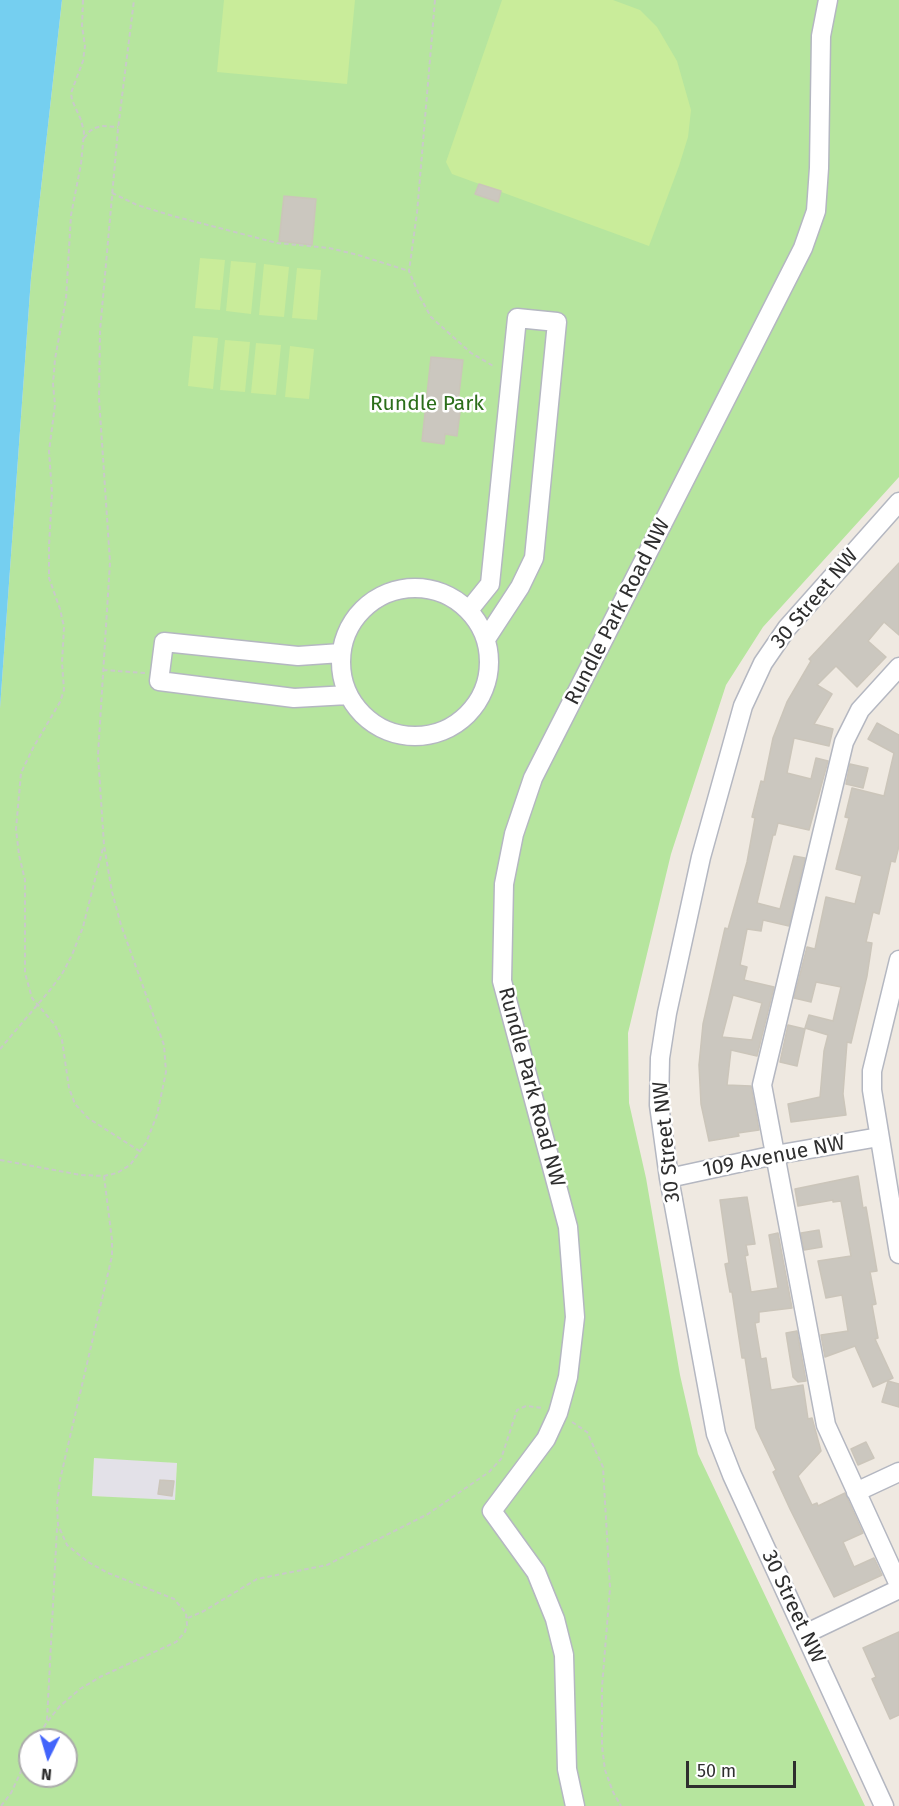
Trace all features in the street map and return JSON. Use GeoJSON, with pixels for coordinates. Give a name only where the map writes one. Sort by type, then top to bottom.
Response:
{"type":"FeatureCollection","features":[{"type":"Feature","properties":{"kind":"street","name":"Rundle Park Road NW"},"geometry":{"type":"LineString","coordinates":[[574,1806],[567,1769],[564,1655],[555,1619],[536,1572],[492,1510],[546,1439],[558,1413],[568,1377],[575,1317],[568,1227],[502,981],[504,884],[514,834],[533,778],[803,248],[816,211],[821,36],[828,0]]}},
{"type":"Feature","properties":{"kind":"street"},"geometry":{"type":"LineString","coordinates":[[469,610],[490,584],[517,318],[558,322],[534,558],[520,587],[486,639]]}},
{"type":"Feature","properties":{"kind":"street","name":"30 Street NW"},"geometry":{"type":"LineString","coordinates":[[884,1806],[732,1475],[716,1434],[669,1178],[659,1105],[660,1058],[667,1013],[701,857],[743,706],[763,663],[787,628],[899,502]]}},
{"type":"Feature","properties":{"kind":"street"},"geometry":{"type":"LineString","coordinates":[[419,588],[442,592],[469,610],[486,639],[490,666],[486,686],[478,702],[465,718],[441,732],[419,737],[394,734],[379,728],[366,718],[348,696],[342,681],[340,653],[351,623],[368,604],[390,592],[419,588]]}},
{"type":"Feature","properties":{"kind":"street"},"geometry":{"type":"LineString","coordinates":[[340,653],[298,656],[164,642],[159,681],[294,698],[348,696]]}},
{"type":"Feature","properties":{"kind":"street"},"geometry":{"type":"LineString","coordinates":[[805,1634],[899,1587],[826,1425],[762,1085],[844,742],[860,710],[899,667]]}},
{"type":"Feature","properties":{"kind":"street"},"geometry":{"type":"LineString","coordinates":[[899,960],[872,1071],[872,1090],[899,1254]]}},
{"type":"Feature","properties":{"kind":"street","name":"109 Avenue NW"},"geometry":{"type":"LineString","coordinates":[[669,1178],[775,1155],[879,1137]]}},
{"type":"Feature","properties":{"kind":"street"},"geometry":{"type":"LineString","coordinates":[[856,1492],[899,1472]]}},
{"type":"Feature","properties":{"kind":"path"},"geometry":{"type":"LineString","coordinates":[[83,0],[82,26],[85,46],[83,61],[71,93],[81,120],[83,139],[81,164],[71,215],[66,299],[55,359],[53,384],[55,405],[49,451],[52,493],[49,578],[64,627],[62,663],[64,690],[60,702],[21,773],[16,829],[25,880],[25,973],[32,998],[56,1025],[62,1040],[69,1088],[75,1104],[88,1118],[141,1152]]}},
{"type":"Feature","properties":{"kind":"path"},"geometry":{"type":"LineString","coordinates":[[0,1160],[73,1173],[104,1176],[117,1173],[130,1166],[141,1152],[157,1115],[164,1083],[166,1059],[159,1028],[121,925],[112,892],[104,845],[98,755],[110,562],[99,398],[100,331],[118,127],[134,0]]}},
{"type":"Feature","properties":{"kind":"path"},"geometry":{"type":"LineString","coordinates":[[435,0],[417,213],[409,271],[431,317],[471,354],[511,377]]}},
{"type":"Feature","properties":{"kind":"path"},"geometry":{"type":"LineString","coordinates":[[83,139],[95,128],[118,127]]}},
{"type":"Feature","properties":{"kind":"path"},"geometry":{"type":"LineString","coordinates":[[112,193],[137,205],[277,243],[329,248],[409,271]]}},
{"type":"Feature","properties":{"kind":"path"},"geometry":{"type":"LineString","coordinates":[[103,670],[160,674]]}},
{"type":"Feature","properties":{"kind":"path"},"geometry":{"type":"LineString","coordinates":[[0,1049],[62,974],[72,955],[83,927],[104,845]]}},
{"type":"Feature","properties":{"kind":"path"},"geometry":{"type":"LineString","coordinates":[[47,1722],[60,1480],[112,1256],[104,1176]]}},
{"type":"Feature","properties":{"kind":"path"},"geometry":{"type":"LineString","coordinates":[[188,1618],[257,1579],[327,1565],[428,1514],[489,1472],[501,1459],[517,1410],[526,1406],[554,1410],[587,1432],[603,1467],[610,1588],[602,1687],[602,1746],[605,1770],[621,1806]]}},
{"type":"Feature","properties":{"kind":"path"},"geometry":{"type":"LineString","coordinates":[[43,1728],[60,1706],[80,1689],[100,1677],[176,1642],[185,1632],[188,1618],[179,1603],[169,1596],[124,1580],[88,1562],[67,1545],[58,1525]]}},
{"type":"Feature","properties":{"kind":"path"},"geometry":{"type":"LineString","coordinates":[[1,1806],[18,1778]]}},
{"type":"Feature","properties":{"kind":"shaded area"},"geometry":{"type":"Polygon","coordinates":[[[94,1457],[177,1463],[175,1501],[92,1496],[94,1457]]]}},
{"type":"Feature","properties":{"kind":"green space","name":"Rundle Park"},"geometry":{"type":"Polygon","coordinates":[[[62,0],[899,0],[899,477],[763,627],[726,685],[671,854],[628,1033],[629,1103],[646,1178],[680,1375],[698,1454],[865,1806],[0,1806],[0,708],[31,278],[62,0]],[[94,1458],[92,1496],[175,1500],[177,1463],[94,1458]]]}},
{"type":"Feature","properties":{"kind":"green space"},"geometry":{"type":"Polygon","coordinates":[[[224,0],[355,0],[347,84],[217,72],[224,0]]]}},
{"type":"Feature","properties":{"kind":"green space"},"geometry":{"type":"Polygon","coordinates":[[[502,0],[613,0],[640,10],[657,27],[677,61],[691,110],[688,137],[649,246],[452,174],[446,162],[502,0]]]}},
{"type":"Feature","properties":{"kind":"green space"},"geometry":{"type":"Polygon","coordinates":[[[200,258],[225,260],[220,310],[195,308],[200,258]]]}},
{"type":"Feature","properties":{"kind":"green space"},"geometry":{"type":"Polygon","coordinates":[[[231,261],[256,263],[251,314],[226,311],[231,261]]]}},
{"type":"Feature","properties":{"kind":"green space"},"geometry":{"type":"Polygon","coordinates":[[[264,264],[289,267],[284,317],[259,315],[264,264]]]}},
{"type":"Feature","properties":{"kind":"green space"},"geometry":{"type":"Polygon","coordinates":[[[297,268],[321,270],[317,320],[292,318],[297,268]]]}},
{"type":"Feature","properties":{"kind":"green space"},"geometry":{"type":"Polygon","coordinates":[[[193,336],[218,338],[213,389],[188,386],[193,336]]]}},
{"type":"Feature","properties":{"kind":"green space"},"geometry":{"type":"Polygon","coordinates":[[[225,340],[250,342],[245,392],[220,390],[225,340]]]}},
{"type":"Feature","properties":{"kind":"green space"},"geometry":{"type":"Polygon","coordinates":[[[256,343],[281,345],[276,395],[251,393],[256,343]]]}},
{"type":"Feature","properties":{"kind":"green space"},"geometry":{"type":"Polygon","coordinates":[[[290,346],[314,349],[309,399],[285,397],[290,346]]]}},
{"type":"Feature","properties":{"kind":"water"},"geometry":{"type":"Polygon","coordinates":[[[0,0],[62,0],[31,278],[0,708],[0,0]]]}},
{"type":"Feature","properties":{"kind":"building"},"geometry":{"type":"Polygon","coordinates":[[[479,184],[501,191],[498,202],[475,194],[479,184]]]}},
{"type":"Feature","properties":{"kind":"building"},"geometry":{"type":"Polygon","coordinates":[[[284,196],[316,199],[312,245],[279,241],[284,196]]]}},
{"type":"Feature","properties":{"kind":"building"},"geometry":{"type":"Polygon","coordinates":[[[431,357],[463,360],[457,411],[460,412],[457,436],[445,434],[444,444],[422,441],[431,357]]]}},
{"type":"Feature","properties":{"kind":"building"},"geometry":{"type":"Polygon","coordinates":[[[899,563],[899,635],[884,622],[868,641],[886,657],[857,687],[836,666],[817,685],[832,694],[814,724],[833,729],[829,746],[794,738],[787,773],[811,779],[816,758],[828,761],[809,830],[778,823],[775,835],[773,835],[757,903],[780,909],[794,856],[805,858],[789,926],[763,920],[761,931],[747,929],[740,965],[747,967],[744,980],[774,987],[757,1056],[731,1050],[727,1085],[751,1086],[759,1130],[709,1141],[701,1104],[699,1065],[703,1024],[725,928],[728,929],[747,862],[755,818],[752,817],[761,781],[764,782],[773,738],[787,702],[811,661],[809,659],[899,563]],[[733,995],[722,1037],[752,1040],[762,1003],[733,995]]]}},
{"type":"Feature","properties":{"kind":"building"},"geometry":{"type":"Polygon","coordinates":[[[877,723],[899,735],[899,846],[895,862],[891,861],[879,914],[873,912],[866,942],[872,943],[867,976],[851,1043],[847,1042],[843,1094],[846,1115],[791,1122],[788,1104],[820,1097],[824,1051],[828,1035],[805,1028],[809,1015],[833,1021],[841,987],[816,982],[811,1002],[794,998],[807,947],[815,949],[826,897],[855,904],[862,876],[836,869],[849,818],[845,817],[852,788],[884,796],[894,753],[868,739],[877,723]]]}},
{"type":"Feature","properties":{"kind":"building"},"geometry":{"type":"Polygon","coordinates":[[[850,764],[868,768],[863,788],[846,784],[850,764]]]}},
{"type":"Feature","properties":{"kind":"building"},"geometry":{"type":"Polygon","coordinates":[[[788,1025],[805,1029],[797,1066],[780,1062],[788,1025]]]}},
{"type":"Feature","properties":{"kind":"building"},"geometry":{"type":"Polygon","coordinates":[[[858,1176],[877,1271],[870,1272],[876,1304],[872,1305],[878,1338],[875,1339],[893,1378],[873,1387],[855,1346],[825,1357],[821,1335],[848,1331],[842,1295],[826,1298],[818,1261],[851,1256],[841,1201],[833,1202],[833,1200],[798,1206],[795,1189],[858,1176]]]}},
{"type":"Feature","properties":{"kind":"building"},"geometry":{"type":"Polygon","coordinates":[[[747,1197],[755,1244],[746,1245],[748,1255],[745,1256],[751,1292],[778,1288],[769,1235],[778,1233],[792,1308],[759,1312],[759,1322],[755,1323],[761,1359],[766,1358],[771,1390],[803,1385],[808,1419],[812,1418],[821,1451],[798,1476],[812,1505],[817,1503],[818,1506],[845,1493],[863,1533],[843,1542],[854,1567],[874,1558],[882,1575],[834,1597],[790,1509],[773,1472],[776,1470],[756,1428],[745,1358],[742,1358],[732,1292],[730,1292],[725,1264],[729,1263],[720,1200],[747,1197]]]}},
{"type":"Feature","properties":{"kind":"building"},"geometry":{"type":"Polygon","coordinates":[[[819,1230],[822,1247],[804,1250],[801,1233],[819,1230]]]}},
{"type":"Feature","properties":{"kind":"building"},"geometry":{"type":"Polygon","coordinates":[[[797,1331],[806,1381],[798,1382],[793,1377],[786,1333],[797,1331]]]}},
{"type":"Feature","properties":{"kind":"building"},"geometry":{"type":"Polygon","coordinates":[[[888,1381],[899,1384],[899,1407],[882,1402],[888,1381]]]}},
{"type":"Feature","properties":{"kind":"building"},"geometry":{"type":"Polygon","coordinates":[[[866,1442],[874,1458],[858,1465],[851,1449],[866,1442]]]}},
{"type":"Feature","properties":{"kind":"building"},"geometry":{"type":"Polygon","coordinates":[[[160,1480],[174,1481],[172,1496],[158,1494],[160,1480]]]}},
{"type":"Feature","properties":{"kind":"building"},"geometry":{"type":"Polygon","coordinates":[[[899,1632],[899,1715],[890,1719],[872,1679],[876,1677],[863,1648],[899,1632]]]}}]}
